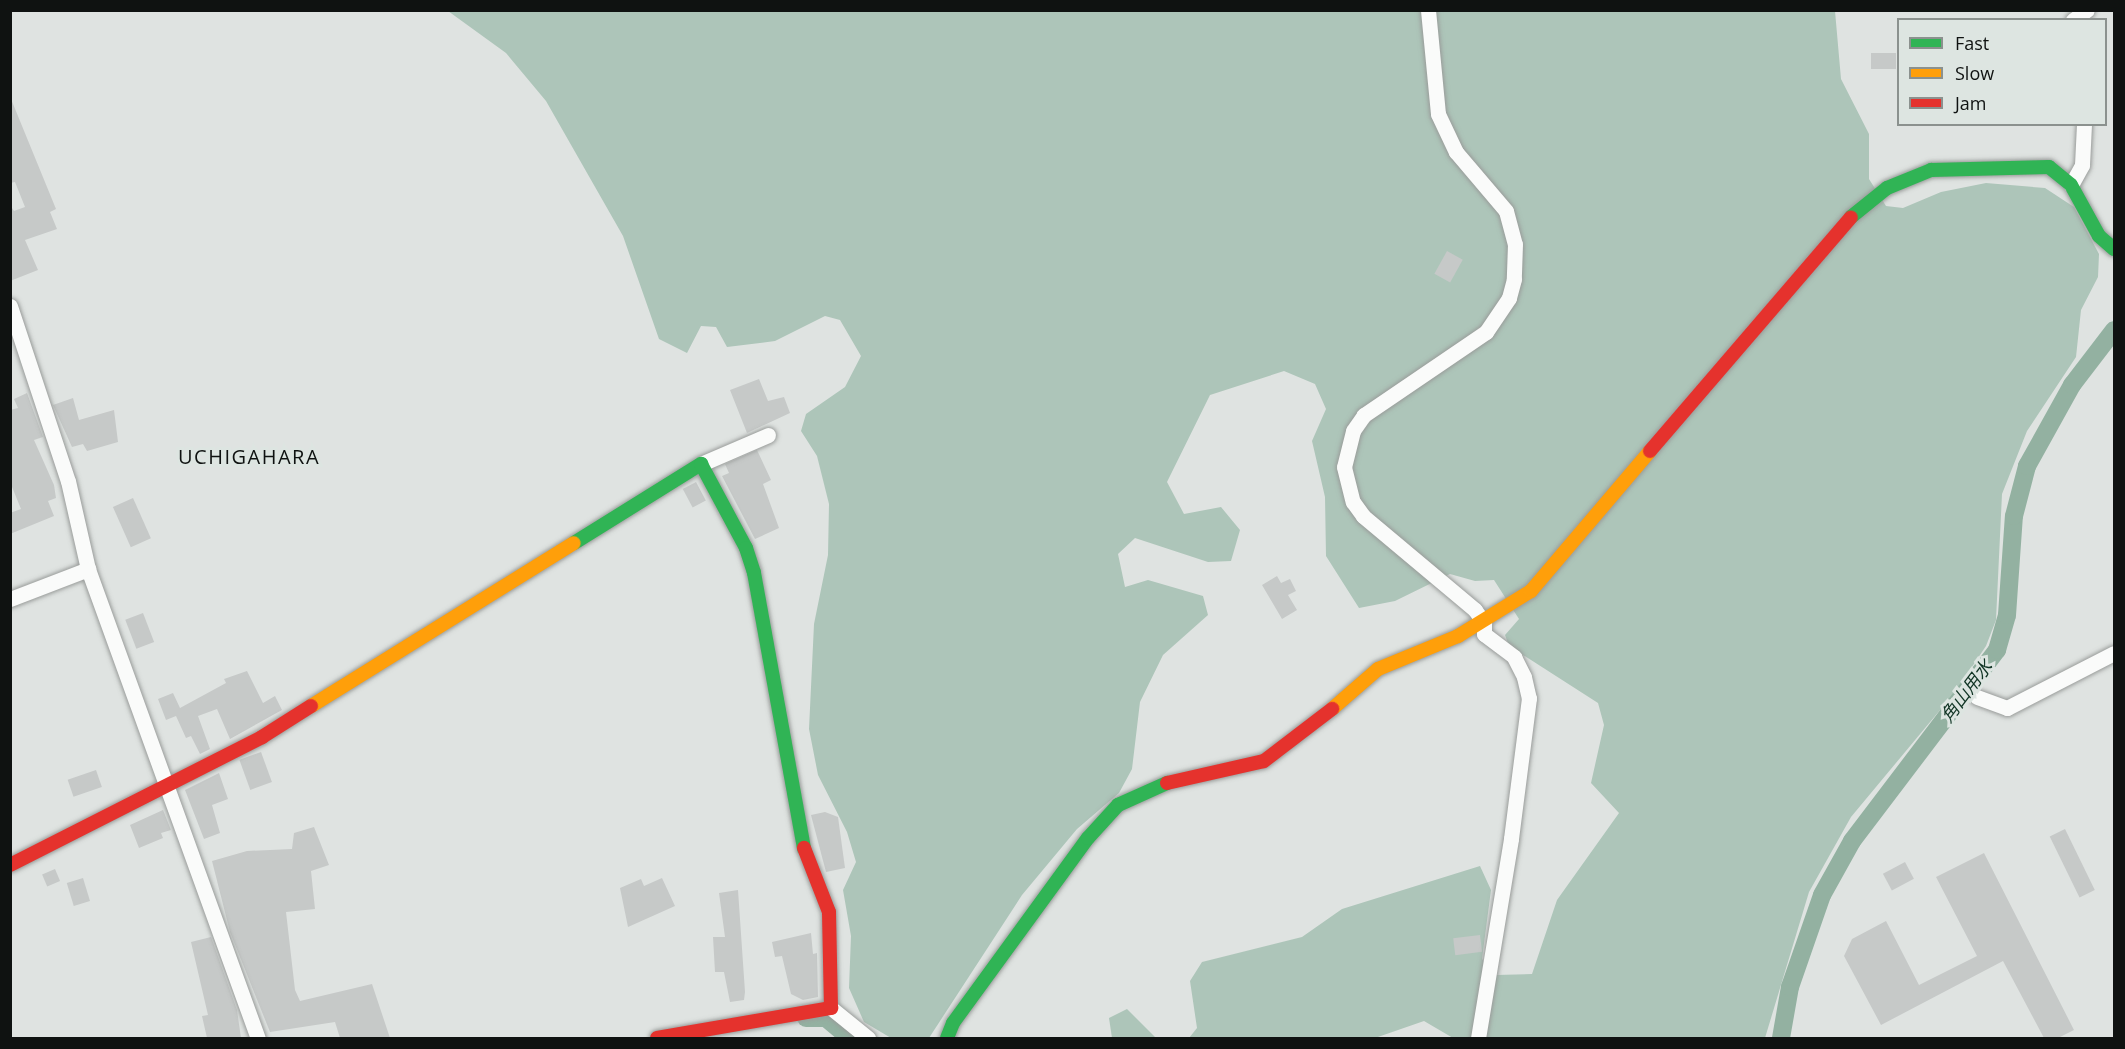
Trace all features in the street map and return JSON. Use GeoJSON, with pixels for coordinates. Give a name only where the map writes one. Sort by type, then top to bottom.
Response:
{"type":"FeatureCollection","features":[{"type":"Feature","properties":{"kind":"street"},"geometry":{"type":"LineString","coordinates":[[1428,10],[1438,114],[1456,152],[1506,211],[1515,244],[1514,279],[1509,298],[1486,332],[1364,415],[1353,431],[1344,467],[1353,502],[1363,516],[1484,622],[1484,634],[1491,643],[1514,657],[1528,698],[1478,1038]]}},
{"type":"Feature","properties":{"kind":"street"},"geometry":{"type":"LineString","coordinates":[[2072,185],[2082,165],[2084,126]]}},
{"type":"Feature","properties":{"kind":"street"},"geometry":{"type":"LineString","coordinates":[[947,1038],[953,1023],[1082,848],[1118,805],[1158,784],[1238,771],[1264,760],[1301,736],[1378,669],[1484,622],[1531,591],[1563,558],[1865,204],[1911,177],[1960,166],[2040,165],[2072,185],[2099,236],[2115,249]]}},
{"type":"Feature","properties":{"kind":"street"},"geometry":{"type":"LineString","coordinates":[[10,306],[68,481],[88,569],[258,1038]]}},
{"type":"Feature","properties":{"kind":"street"},"geometry":{"type":"LineString","coordinates":[[10,865],[262,737],[701,464],[768,435]]}},
{"type":"Feature","properties":{"kind":"street"},"geometry":{"type":"LineString","coordinates":[[701,464],[746,548],[754,573],[806,857],[829,912],[831,1008]]}},
{"type":"Feature","properties":{"kind":"street"},"geometry":{"type":"LineString","coordinates":[[10,599],[88,569]]}},
{"type":"Feature","properties":{"kind":"street"},"geometry":{"type":"LineString","coordinates":[[1977,697],[2007,708],[2115,653]]}},
{"type":"Feature","properties":{"kind":"street"},"geometry":{"type":"LineString","coordinates":[[657,1038],[831,1008],[868,1038]]}},
{"type":"Feature","properties":{"kind":"green space"},"geometry":{"type":"Polygon","coordinates":[[[448,11],[1835,11],[1841,79],[1869,134],[1869,179],[1886,206],[1903,208],[1941,192],[1986,183],[2045,188],[2074,207],[2099,254],[2098,277],[2081,310],[2076,357],[2027,431],[2002,494],[1996,620],[1986,646],[1955,692],[1851,817],[1809,892],[1765,1038],[1453,1038],[1424,1021],[1375,1038],[1189,1038],[1197,1028],[1190,981],[1202,962],[1302,937],[1342,909],[1480,866],[1491,890],[1482,959],[1496,975],[1532,974],[1557,900],[1619,813],[1591,783],[1604,725],[1598,703],[1509,646],[1505,635],[1519,619],[1494,580],[1475,581],[1450,574],[1395,601],[1359,608],[1326,556],[1325,497],[1312,441],[1326,409],[1315,384],[1284,371],[1210,395],[1167,482],[1184,514],[1221,507],[1240,530],[1231,561],[1208,562],[1135,538],[1118,554],[1125,587],[1148,580],[1203,596],[1208,615],[1163,655],[1140,702],[1132,769],[1119,793],[1077,829],[1022,895],[929,1038],[891,1038],[864,1022],[849,988],[851,936],[843,890],[856,862],[847,832],[818,775],[809,729],[814,624],[828,555],[829,504],[817,456],[801,431],[806,414],[845,387],[861,356],[840,320],[825,316],[775,341],[727,347],[716,327],[701,326],[687,353],[659,339],[623,236],[546,101],[506,53],[448,11]]]}},
{"type":"Feature","properties":{"kind":"green space"},"geometry":{"type":"Polygon","coordinates":[[[1127,1009],[1156,1038],[1112,1038],[1109,1018],[1127,1009]]]}},
{"type":"Feature","properties":{"kind":"building"},"geometry":{"type":"Polygon","coordinates":[[[1871,53],[1896,53],[1896,69],[1871,69],[1871,53]]]}},
{"type":"Feature","properties":{"kind":"building"},"geometry":{"type":"Polygon","coordinates":[[[11,99],[56,209],[50,212],[57,229],[25,240],[38,270],[10,281],[10,205],[14,211],[25,207],[15,182],[10,183],[11,99]]]}},
{"type":"Feature","properties":{"kind":"building"},"geometry":{"type":"Polygon","coordinates":[[[1447,251],[1463,260],[1450,282],[1434,274],[1447,251]]]}},
{"type":"Feature","properties":{"kind":"building"},"geometry":{"type":"Polygon","coordinates":[[[759,379],[768,401],[784,397],[790,413],[747,433],[730,390],[759,379]]]}},
{"type":"Feature","properties":{"kind":"building"},"geometry":{"type":"Polygon","coordinates":[[[27,393],[43,437],[34,440],[54,485],[56,498],[48,501],[54,516],[10,534],[10,513],[21,509],[10,482],[10,410],[18,408],[14,399],[27,393]]]}},
{"type":"Feature","properties":{"kind":"building"},"geometry":{"type":"Polygon","coordinates":[[[73,398],[79,420],[114,410],[118,442],[87,451],[83,444],[72,447],[53,405],[73,398]]]}},
{"type":"Feature","properties":{"kind":"building"},"geometry":{"type":"Polygon","coordinates":[[[757,450],[771,480],[763,484],[779,528],[755,539],[722,476],[729,473],[725,464],[757,450]]]}},
{"type":"Feature","properties":{"kind":"building"},"geometry":{"type":"Polygon","coordinates":[[[696,482],[706,501],[693,508],[683,489],[696,482]]]}},
{"type":"Feature","properties":{"kind":"building"},"geometry":{"type":"Polygon","coordinates":[[[133,498],[151,538],[131,547],[113,507],[133,498]]]}},
{"type":"Feature","properties":{"kind":"building"},"geometry":{"type":"Polygon","coordinates":[[[1277,576],[1281,583],[1290,579],[1296,591],[1288,595],[1297,610],[1282,619],[1262,585],[1277,576]]]}},
{"type":"Feature","properties":{"kind":"building"},"geometry":{"type":"Polygon","coordinates":[[[143,613],[154,642],[136,649],[125,620],[143,613]]]}},
{"type":"Feature","properties":{"kind":"building"},"geometry":{"type":"Polygon","coordinates":[[[247,671],[263,703],[275,696],[282,710],[230,739],[217,709],[198,716],[210,749],[200,754],[191,736],[186,738],[176,716],[166,720],[158,699],[173,693],[180,708],[226,683],[224,679],[247,671]]]}},
{"type":"Feature","properties":{"kind":"building"},"geometry":{"type":"Polygon","coordinates":[[[261,752],[272,782],[250,790],[239,760],[261,752]]]}},
{"type":"Feature","properties":{"kind":"building"},"geometry":{"type":"Polygon","coordinates":[[[96,770],[102,787],[73,797],[68,780],[96,770]]]}},
{"type":"Feature","properties":{"kind":"building"},"geometry":{"type":"Polygon","coordinates":[[[219,773],[228,799],[212,805],[220,833],[204,839],[185,790],[219,773]]]}},
{"type":"Feature","properties":{"kind":"building"},"geometry":{"type":"Polygon","coordinates":[[[163,810],[171,830],[161,833],[163,838],[139,848],[130,825],[163,810]]]}},
{"type":"Feature","properties":{"kind":"building"},"geometry":{"type":"Polygon","coordinates":[[[825,812],[838,817],[845,868],[826,872],[811,815],[825,812]]]}},
{"type":"Feature","properties":{"kind":"building"},"geometry":{"type":"Polygon","coordinates":[[[314,827],[329,865],[311,871],[315,909],[286,912],[295,990],[300,1001],[372,984],[390,1038],[340,1038],[335,1022],[270,1032],[230,932],[212,861],[247,851],[292,849],[294,833],[314,827]]]}},
{"type":"Feature","properties":{"kind":"building"},"geometry":{"type":"Polygon","coordinates":[[[2065,829],[2095,890],[2080,898],[2050,836],[2065,829]]]}},
{"type":"Feature","properties":{"kind":"building"},"geometry":{"type":"Polygon","coordinates":[[[1984,853],[2074,1030],[2058,1038],[2044,1038],[2003,961],[1881,1025],[1844,956],[1852,939],[1886,921],[1919,985],[1977,956],[1936,877],[1984,853]]]}},
{"type":"Feature","properties":{"kind":"building"},"geometry":{"type":"Polygon","coordinates":[[[1905,862],[1914,879],[1892,891],[1883,874],[1905,862]]]}},
{"type":"Feature","properties":{"kind":"building"},"geometry":{"type":"Polygon","coordinates":[[[55,869],[60,881],[47,886],[42,874],[55,869]]]}},
{"type":"Feature","properties":{"kind":"building"},"geometry":{"type":"Polygon","coordinates":[[[83,878],[90,901],[74,906],[67,883],[83,878]]]}},
{"type":"Feature","properties":{"kind":"building"},"geometry":{"type":"Polygon","coordinates":[[[662,878],[675,906],[628,927],[620,888],[641,879],[644,886],[662,878]]]}},
{"type":"Feature","properties":{"kind":"building"},"geometry":{"type":"Polygon","coordinates":[[[738,890],[745,992],[744,1000],[730,1002],[724,972],[715,972],[713,937],[725,937],[719,893],[738,890]]]}},
{"type":"Feature","properties":{"kind":"building"},"geometry":{"type":"Polygon","coordinates":[[[811,933],[813,954],[817,953],[818,997],[803,1000],[791,994],[782,956],[775,957],[772,942],[811,933]]]}},
{"type":"Feature","properties":{"kind":"building"},"geometry":{"type":"Polygon","coordinates":[[[1480,935],[1482,952],[1455,955],[1453,938],[1480,935]]]}},
{"type":"Feature","properties":{"kind":"building"},"geometry":{"type":"Polygon","coordinates":[[[211,937],[237,1010],[241,1038],[207,1038],[202,1016],[208,1015],[191,942],[211,937]]]}},
{"type":"Feature","properties":{"kind":"waterway","name":"角山用水"},"geometry":{"type":"LineString","coordinates":[[1781,1038],[1790,987],[1822,895],[1852,841],[1997,650],[2007,615],[2014,516],[2027,466],[2072,385],[2114,330]]}},
{"type":"Feature","properties":{"kind":"waterway","name":"角山用水"},"geometry":{"type":"LineString","coordinates":[[806,1018],[826,1018],[850,1038]]}},
{"type":"Feature","properties":{"kind":"traffic: fast"},"geometry":{"type":"LineString","coordinates":[[1851,217],[1887,188],[1931,170],[2049,167],[2071,185],[2099,236],[2114,249]]}},
{"type":"Feature","properties":{"kind":"traffic: fast"},"geometry":{"type":"LineString","coordinates":[[574,543],[701,464],[746,548],[754,573],[804,848]]}},
{"type":"Feature","properties":{"kind":"traffic: fast"},"geometry":{"type":"LineString","coordinates":[[947,1038],[953,1023],[1088,838],[1118,805],[1167,783]]}},
{"type":"Feature","properties":{"kind":"traffic: slow"},"geometry":{"type":"LineString","coordinates":[[1332,709],[1378,669],[1458,636],[1531,591],[1650,451]]}},
{"type":"Feature","properties":{"kind":"traffic: slow"},"geometry":{"type":"LineString","coordinates":[[311,706],[574,543]]}},
{"type":"Feature","properties":{"kind":"traffic: jam"},"geometry":{"type":"LineString","coordinates":[[1650,451],[1851,217]]}},
{"type":"Feature","properties":{"kind":"traffic: jam"},"geometry":{"type":"LineString","coordinates":[[10,865],[262,737],[311,706]]}},
{"type":"Feature","properties":{"kind":"traffic: jam"},"geometry":{"type":"LineString","coordinates":[[1167,783],[1264,761],[1332,709]]}},
{"type":"Feature","properties":{"kind":"traffic: jam"},"geometry":{"type":"LineString","coordinates":[[657,1038],[831,1008],[829,912],[804,848]]}},
{"type":"Feature","properties":{"kind":"district","name":"UCHIGAHARA"},"geometry":{"type":"Point","coordinates":[249,456]}}]}
